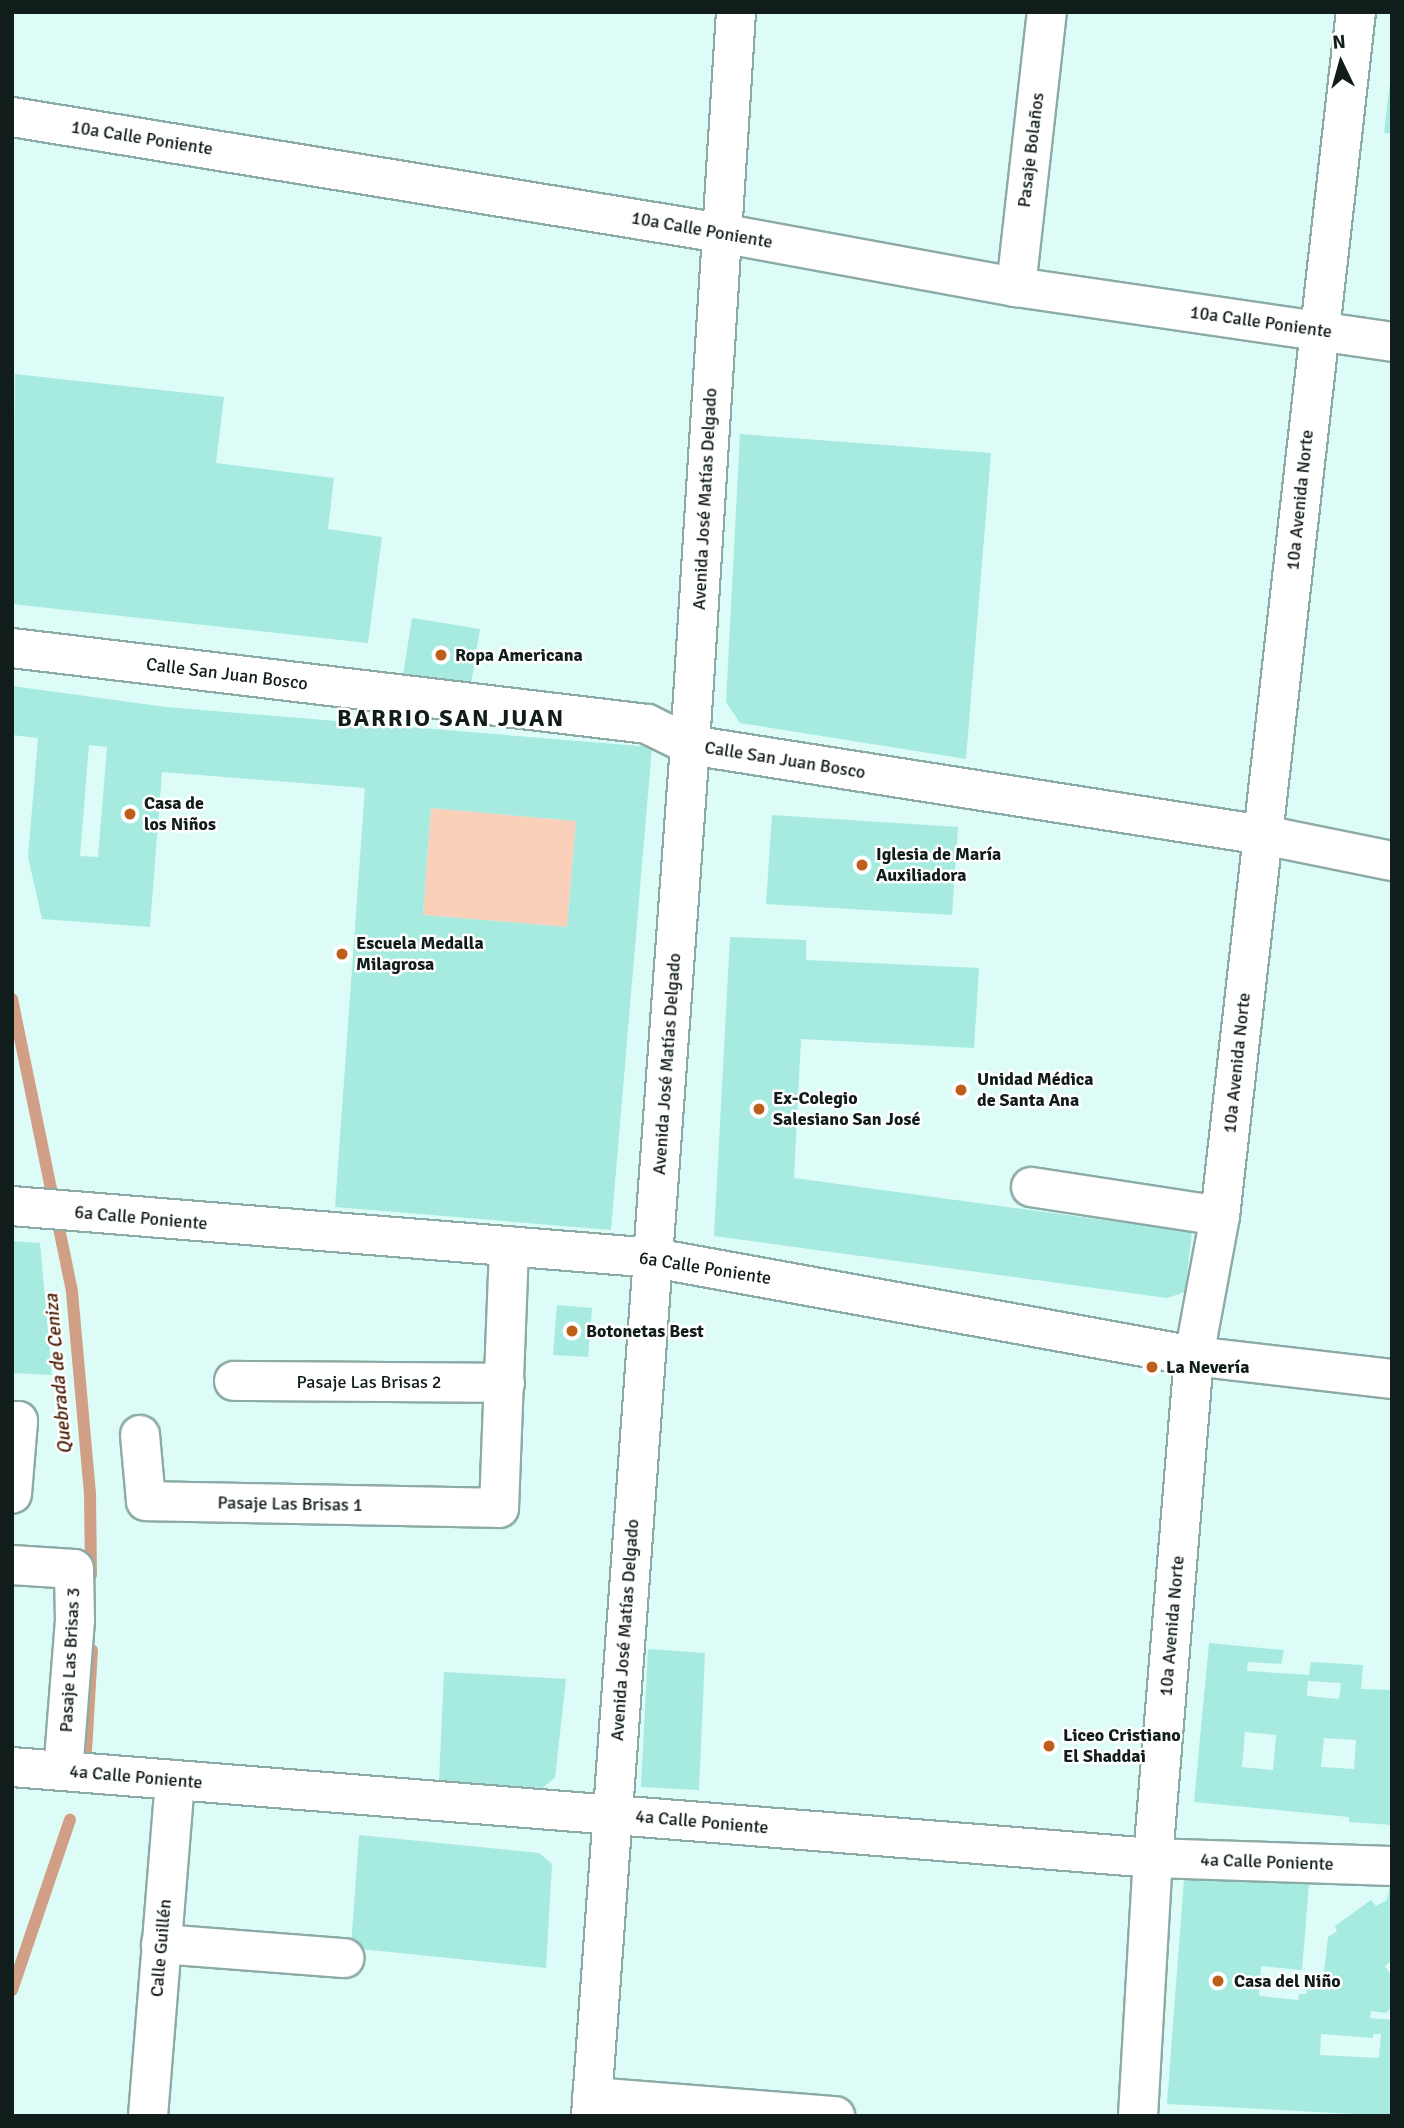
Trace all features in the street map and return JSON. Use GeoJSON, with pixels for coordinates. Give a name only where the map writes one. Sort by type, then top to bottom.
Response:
{"type":"FeatureCollection","features":[{"type":"Feature","properties":{"kind":"street","name":"Avenida José Matías Delgado"},"geometry":{"type":"LineString","coordinates":[[591,2106],[690,745],[736,12]]}},
{"type":"Feature","properties":{"kind":"street","name":"Pasaje Bolaños"},"geometry":{"type":"LineString","coordinates":[[1016,287],[1047,12]]}},
{"type":"Feature","properties":{"kind":"street","name":"10a Avenida Norte"},"geometry":{"type":"LineString","coordinates":[[1138,2116],[1153,1858],[1194,1356],[1220,1216],[1356,12]]}},
{"type":"Feature","properties":{"kind":"street","name":"10a Calle Poniente"},"geometry":{"type":"LineString","coordinates":[[12,117],[721,233],[1016,287],[1392,342]]}},
{"type":"Feature","properties":{"kind":"street","name":"Calle San Juan Bosco"},"geometry":{"type":"LineString","coordinates":[[12,648],[647,724],[690,745],[1263,835],[1392,861]]}},
{"type":"Feature","properties":{"kind":"street"},"geometry":{"type":"LineString","coordinates":[[1031,1187],[1220,1216]]}},
{"type":"Feature","properties":{"kind":"street","name":"6a Calle Poniente"},"geometry":{"type":"LineString","coordinates":[[22,1207],[654,1258],[1194,1356],[1392,1379]]}},
{"type":"Feature","properties":{"kind":"street"},"geometry":{"type":"LineString","coordinates":[[505,1383],[509,1246]]}},
{"type":"Feature","properties":{"kind":"street","name":"Pasaje Las Brisas 2"},"geometry":{"type":"LineString","coordinates":[[233,1381],[505,1383]]}},
{"type":"Feature","properties":{"kind":"street","name":"Pasaje Las Brisas 1"},"geometry":{"type":"LineString","coordinates":[[140,1435],[146,1502],[499,1508],[505,1383]]}},
{"type":"Feature","properties":{"kind":"street"},"geometry":{"type":"LineString","coordinates":[[12,1421],[18,1421],[12,1494]]}},
{"type":"Feature","properties":{"kind":"street","name":"Pasaje Las Brisas 3"},"geometry":{"type":"LineString","coordinates":[[12,1565],[74,1569],[75,1620],[63,1771]]}},
{"type":"Feature","properties":{"kind":"street","name":"4a Calle Poniente"},"geometry":{"type":"LineString","coordinates":[[12,1767],[1153,1858],[1392,1866]]}},
{"type":"Feature","properties":{"kind":"street","name":"Calle Guillén"},"geometry":{"type":"LineString","coordinates":[[148,2116],[175,1780]]}},
{"type":"Feature","properties":{"kind":"street"},"geometry":{"type":"LineString","coordinates":[[161,1944],[344,1958]]}},
{"type":"Feature","properties":{"kind":"street"},"geometry":{"type":"LineString","coordinates":[[591,2106],[835,2116]]}},
{"type":"Feature","properties":{"kind":"shaded area"},"geometry":{"type":"Polygon","coordinates":[[[431,808],[576,821],[567,927],[423,915],[431,808]]]}},
{"type":"Feature","properties":{"kind":"building"},"geometry":{"type":"Polygon","coordinates":[[[1392,82],[1392,134],[1384,133],[1392,82]]]}},
{"type":"Feature","properties":{"kind":"building"},"geometry":{"type":"Polygon","coordinates":[[[15,374],[224,397],[216,463],[334,478],[328,529],[382,537],[368,643],[12,604],[15,374]]]}},
{"type":"Feature","properties":{"kind":"building"},"geometry":{"type":"Polygon","coordinates":[[[740,434],[991,453],[966,759],[740,723],[726,702],[740,434]]]}},
{"type":"Feature","properties":{"kind":"building","name":"Ropa Americana"},"geometry":{"type":"Polygon","coordinates":[[[412,618],[480,629],[470,690],[402,682],[412,618]]]}},
{"type":"Feature","properties":{"kind":"building"},"geometry":{"type":"Polygon","coordinates":[[[12,686],[166,707],[652,747],[611,1230],[335,1207],[365,788],[162,772],[150,927],[42,919],[28,857],[38,738],[12,735],[12,686]],[[89,745],[80,856],[98,857],[107,747],[89,745]],[[431,808],[423,915],[567,927],[576,821],[431,808]]]}},
{"type":"Feature","properties":{"kind":"building","name":"Iglesia de María Auxiliadora"},"geometry":{"type":"Polygon","coordinates":[[[772,815],[958,827],[952,915],[766,904],[772,815]]]}},
{"type":"Feature","properties":{"kind":"building"},"geometry":{"type":"Polygon","coordinates":[[[730,937],[806,940],[806,960],[979,968],[974,1048],[801,1039],[794,1178],[1192,1232],[1185,1292],[1167,1298],[714,1236],[730,937]]]}},
{"type":"Feature","properties":{"kind":"building"},"geometry":{"type":"Polygon","coordinates":[[[12,1241],[40,1243],[52,1375],[12,1373],[12,1241]]]}},
{"type":"Feature","properties":{"kind":"building","name":"Botonetas Best"},"geometry":{"type":"Polygon","coordinates":[[[557,1305],[592,1308],[588,1357],[553,1355],[557,1305]]]}},
{"type":"Feature","properties":{"kind":"building"},"geometry":{"type":"Polygon","coordinates":[[[1209,1643],[1284,1650],[1281,1664],[1248,1662],[1247,1671],[1309,1675],[1311,1662],[1363,1665],[1361,1689],[1392,1690],[1392,1825],[1349,1822],[1349,1817],[1194,1802],[1209,1643]],[[1308,1681],[1307,1696],[1339,1699],[1341,1683],[1308,1681]],[[1245,1732],[1242,1767],[1273,1770],[1276,1735],[1245,1732]],[[1324,1738],[1321,1767],[1354,1769],[1356,1740],[1324,1738]]]}},
{"type":"Feature","properties":{"kind":"building"},"geometry":{"type":"Polygon","coordinates":[[[648,1649],[705,1653],[699,1790],[641,1787],[648,1649]]]}},
{"type":"Feature","properties":{"kind":"building"},"geometry":{"type":"Polygon","coordinates":[[[444,1672],[566,1679],[555,1778],[542,1788],[439,1781],[444,1672]]]}},
{"type":"Feature","properties":{"kind":"building"},"geometry":{"type":"Polygon","coordinates":[[[359,1835],[539,1853],[552,1864],[546,1968],[351,1948],[359,1835]]]}},
{"type":"Feature","properties":{"kind":"building"},"geometry":{"type":"Polygon","coordinates":[[[1185,1865],[1310,1872],[1302,1970],[1261,1966],[1259,1996],[1298,2000],[1299,1994],[1306,1994],[1309,1977],[1328,1979],[1329,1972],[1324,1972],[1328,1937],[1337,1931],[1335,1926],[1371,1900],[1376,1906],[1387,1900],[1392,1874],[1392,1960],[1385,1966],[1392,1977],[1392,2007],[1386,2013],[1371,2011],[1370,2018],[1392,2020],[1392,2116],[1167,2104],[1185,1865]],[[1321,2034],[1320,2055],[1379,2058],[1381,2034],[1373,2034],[1373,2038],[1321,2034]]]}},
{"type":"Feature","properties":{"kind":"waterway","name":"Quebrada de Ceniza"},"geometry":{"type":"LineString","coordinates":[[12,999],[72,1292],[90,1494],[91,1575]]}},
{"type":"Feature","properties":{"kind":"waterway","name":"Quebrada de Ceniza"},"geometry":{"type":"LineString","coordinates":[[86,1751],[92,1650]]}},
{"type":"Feature","properties":{"kind":"waterway","name":"Quebrada de Ceniza"},"geometry":{"type":"LineString","coordinates":[[12,1990],[70,1820]]}},
{"type":"Feature","properties":{"kind":"place","name":"Ropa Americana"},"geometry":{"type":"Point","coordinates":[441,655]}},
{"type":"Feature","properties":{"kind":"place","name":"Casa de los Niños"},"geometry":{"type":"Point","coordinates":[130,814]}},
{"type":"Feature","properties":{"kind":"place","name":"Iglesia de María Auxiliadora"},"geometry":{"type":"Point","coordinates":[862,865]}},
{"type":"Feature","properties":{"kind":"place","name":"Escuela Medalla Milagrosa"},"geometry":{"type":"Point","coordinates":[342,954]}},
{"type":"Feature","properties":{"kind":"place","name":"Unidad Médica de Santa Ana"},"geometry":{"type":"Point","coordinates":[961,1090]}},
{"type":"Feature","properties":{"kind":"place","name":"Ex-Colegio Salesiano San José"},"geometry":{"type":"Point","coordinates":[759,1109]}},
{"type":"Feature","properties":{"kind":"place","name":"Botonetas Best"},"geometry":{"type":"Point","coordinates":[572,1331]}},
{"type":"Feature","properties":{"kind":"place","name":"La Nevería"},"geometry":{"type":"Point","coordinates":[1152,1367]}},
{"type":"Feature","properties":{"kind":"place","name":"Liceo Cristiano El Shaddai"},"geometry":{"type":"Point","coordinates":[1049,1746]}},
{"type":"Feature","properties":{"kind":"place","name":"Casa del Niño"},"geometry":{"type":"Point","coordinates":[1218,1981]}},
{"type":"Feature","properties":{"kind":"district","name":"BARRIO SAN JUAN"},"geometry":{"type":"Point","coordinates":[451,719]}}]}
